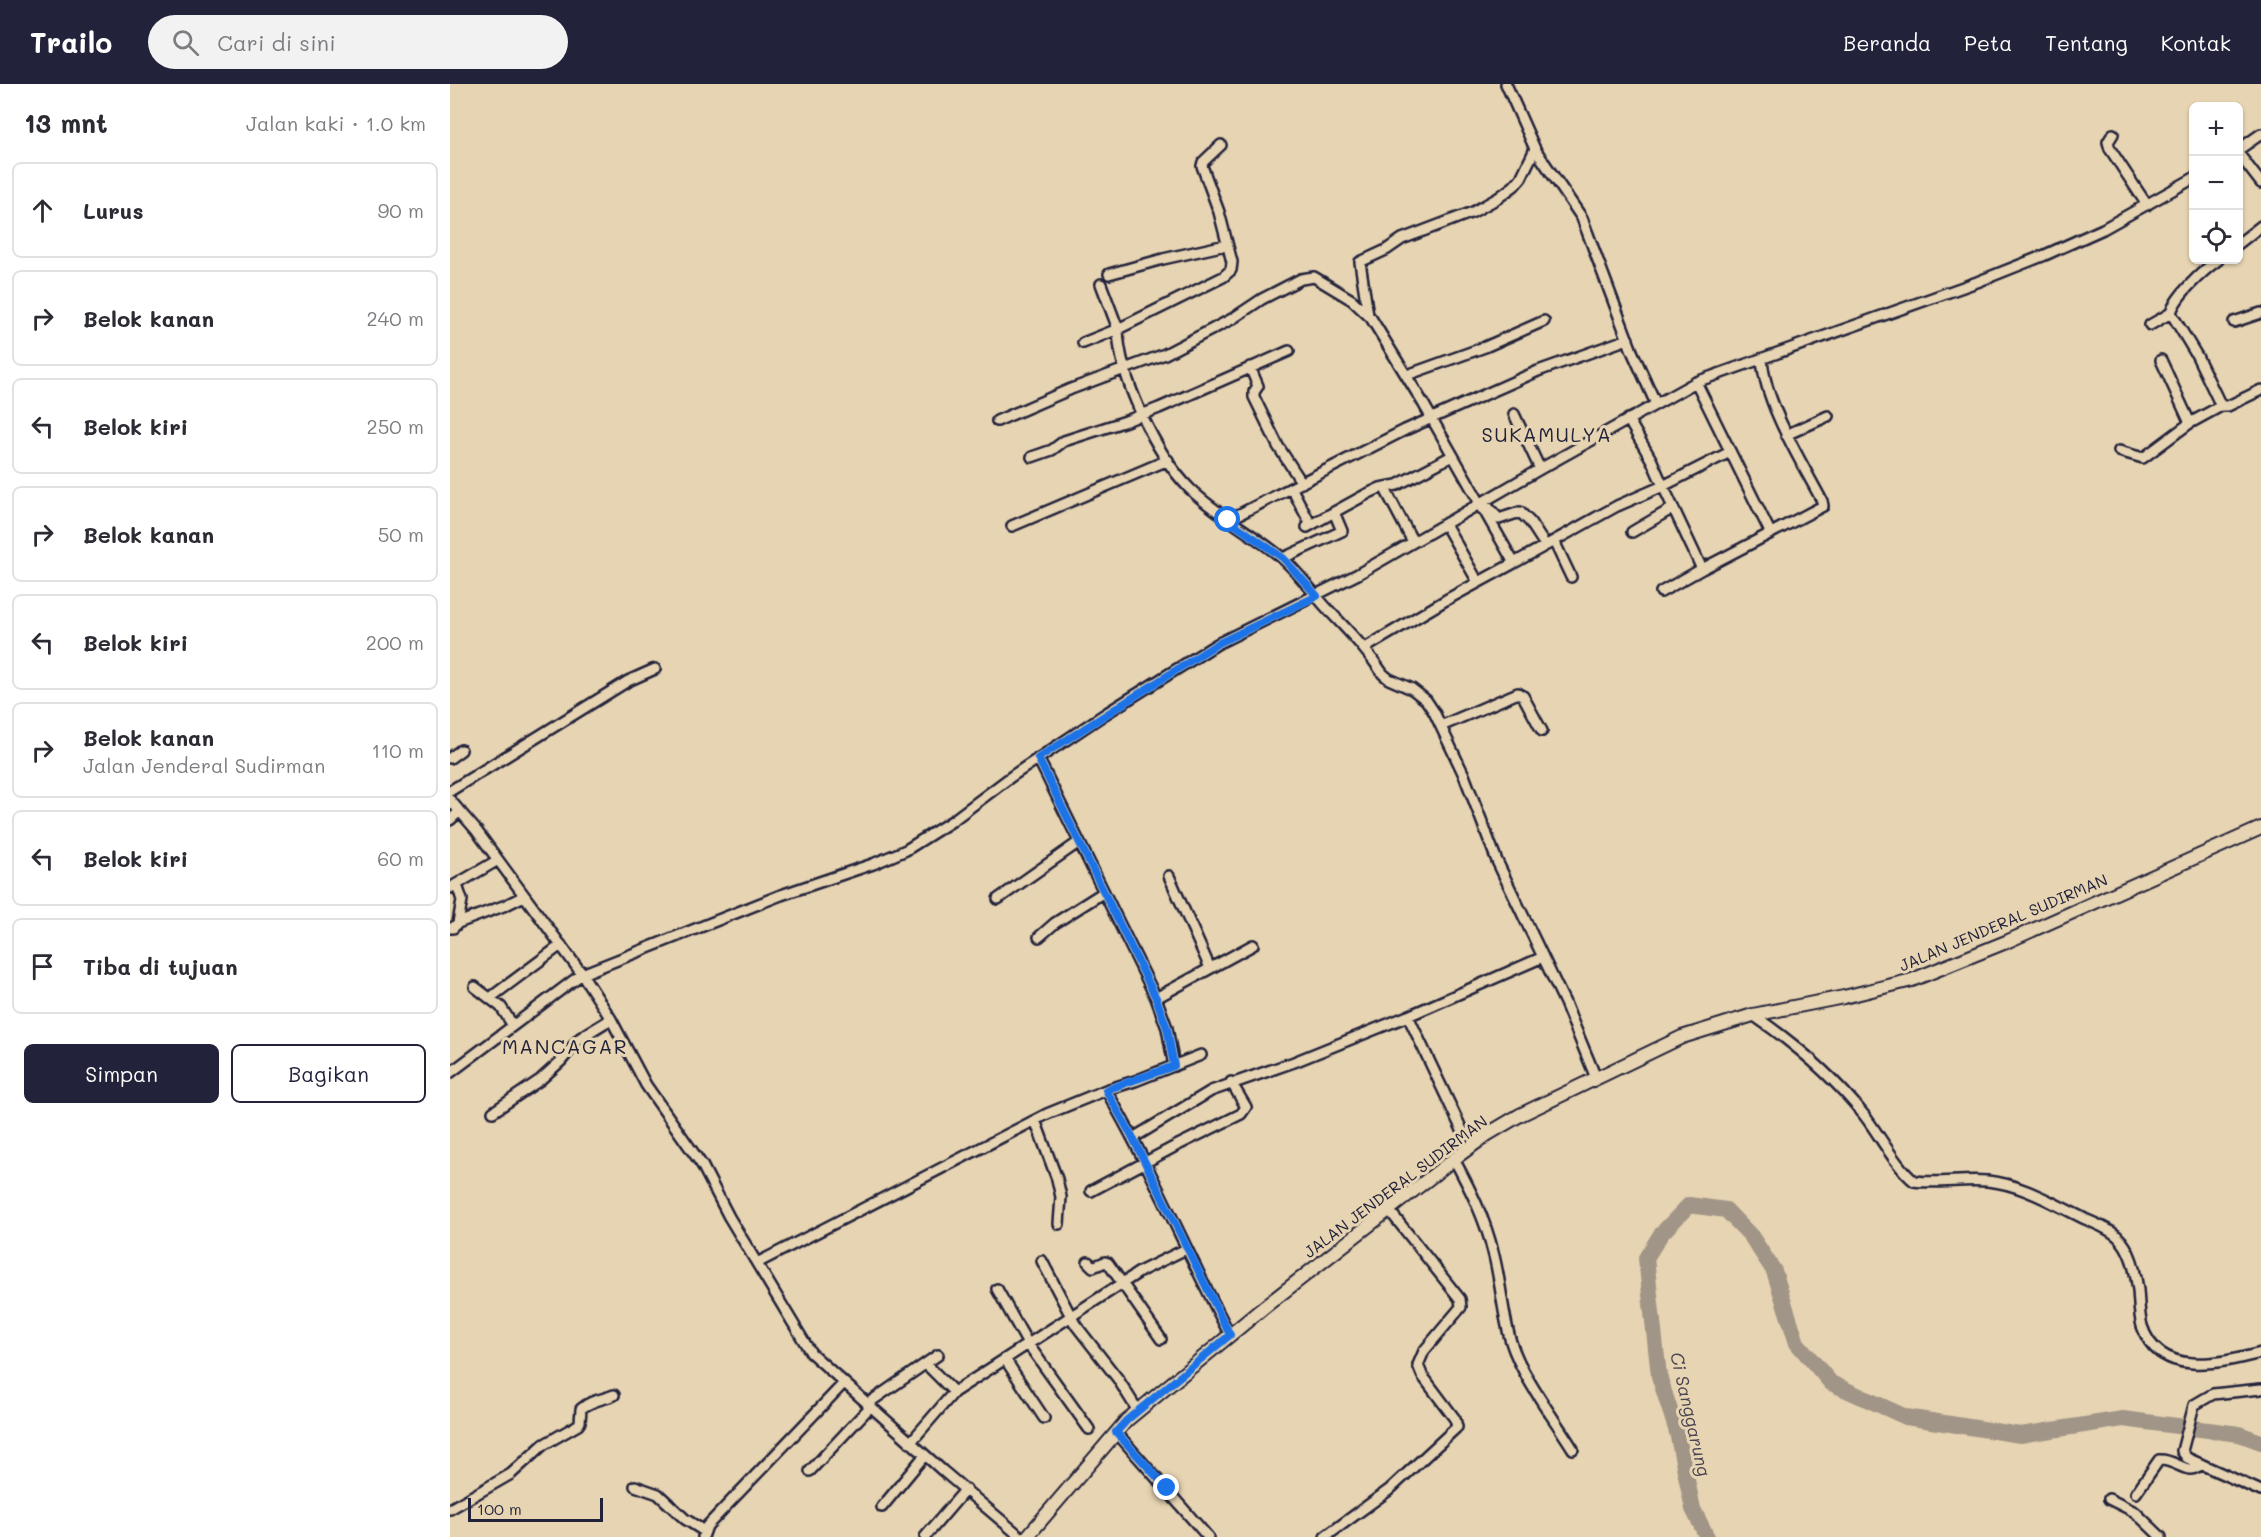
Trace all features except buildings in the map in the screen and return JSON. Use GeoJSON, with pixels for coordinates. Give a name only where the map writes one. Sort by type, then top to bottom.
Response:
{"type":"FeatureCollection","features":[{"type":"Feature","properties":{"kind":"main road","name":"JALAN JENDERAL SUDIRMAN"},"geometry":{"type":"LineString","coordinates":[[1027,1537],[1116,1432],[1138,1411],[1230,1335],[1454,1159],[1488,1134],[1520,1115],[1682,1037],[1754,1016],[1912,980],[2006,942],[2261,828]]}},
{"type":"Feature","properties":{"kind":"street"},"geometry":{"type":"LineString","coordinates":[[1506,84],[1535,149],[1582,218],[1628,339],[1656,404]]}},
{"type":"Feature","properties":{"kind":"street"},"geometry":{"type":"LineString","coordinates":[[2243,148],[2261,134]]}},
{"type":"Feature","properties":{"kind":"street"},"geometry":{"type":"LineString","coordinates":[[2113,135],[2108,142],[2110,149],[2147,205]]}},
{"type":"Feature","properties":{"kind":"street"},"geometry":{"type":"LineString","coordinates":[[1083,343],[1119,329],[1228,274],[1232,262],[1219,212],[1202,166],[1221,145]]}},
{"type":"Feature","properties":{"kind":"street"},"geometry":{"type":"LineString","coordinates":[[1368,315],[1360,262],[1386,250],[1402,238],[1473,212],[1498,198],[1521,178],[1535,149]]}},
{"type":"Feature","properties":{"kind":"street"},"geometry":{"type":"LineString","coordinates":[[2241,156],[2261,183]]}},
{"type":"Feature","properties":{"kind":"street"},"geometry":{"type":"LineString","coordinates":[[450,1073],[512,1024],[582,974],[906,850],[951,821],[1038,758],[1217,644],[1317,596],[1445,524],[1480,507],[1540,469],[1696,382],[1977,282],[2103,229],[2189,180]]}},
{"type":"Feature","properties":{"kind":"street"},"geometry":{"type":"LineString","coordinates":[[2243,240],[2261,226]]}},
{"type":"Feature","properties":{"kind":"street"},"geometry":{"type":"LineString","coordinates":[[1109,274],[1163,258],[1227,244]]}},
{"type":"Feature","properties":{"kind":"street"},"geometry":{"type":"LineString","coordinates":[[2150,326],[2171,313],[2174,305],[2189,287],[2214,264]]}},
{"type":"Feature","properties":{"kind":"street"},"geometry":{"type":"LineString","coordinates":[[998,421],[1071,389],[1125,370],[1174,349],[1232,319],[1262,299],[1308,277],[1321,279],[1352,300],[1368,315],[1407,375],[1480,507],[1514,563]]}},
{"type":"Feature","properties":{"kind":"street"},"geometry":{"type":"LineString","coordinates":[[1101,284],[1119,329],[1120,352],[1142,415],[1168,460],[1191,489],[1228,520],[1283,558],[1365,648],[1389,680],[1412,689],[1426,700],[1464,775],[1497,861],[1543,957],[1596,1078]]}},
{"type":"Feature","properties":{"kind":"street"},"geometry":{"type":"LineString","coordinates":[[2171,313],[2197,356],[2221,406]]}},
{"type":"Feature","properties":{"kind":"street"},"geometry":{"type":"LineString","coordinates":[[2234,322],[2261,313]]}},
{"type":"Feature","properties":{"kind":"street"},"geometry":{"type":"LineString","coordinates":[[1407,375],[1485,347],[1544,321]]}},
{"type":"Feature","properties":{"kind":"street"},"geometry":{"type":"LineString","coordinates":[[1228,520],[1432,418],[1538,371],[1628,339]]}},
{"type":"Feature","properties":{"kind":"street"},"geometry":{"type":"LineString","coordinates":[[1032,457],[1052,450],[1064,441],[1142,415],[1289,351]]}},
{"type":"Feature","properties":{"kind":"street"},"geometry":{"type":"LineString","coordinates":[[1661,592],[1770,532],[1821,509],[1823,506],[1786,435],[1764,377],[1762,359]]}},
{"type":"Feature","properties":{"kind":"street"},"geometry":{"type":"LineString","coordinates":[[2161,360],[2190,423]]}},
{"type":"Feature","properties":{"kind":"street"},"geometry":{"type":"LineString","coordinates":[[1250,367],[1258,386],[1254,397],[1278,446],[1302,483]]}},
{"type":"Feature","properties":{"kind":"street"},"geometry":{"type":"LineString","coordinates":[[1696,382],[1770,532]]}},
{"type":"Feature","properties":{"kind":"street"},"geometry":{"type":"LineString","coordinates":[[2119,451],[2143,458],[2190,423],[2221,406],[2228,406],[2261,390]]}},
{"type":"Feature","properties":{"kind":"street"},"geometry":{"type":"LineString","coordinates":[[1514,414],[1540,469]]}},
{"type":"Feature","properties":{"kind":"street"},"geometry":{"type":"LineString","coordinates":[[1786,435],[1828,416]]}},
{"type":"Feature","properties":{"kind":"street"},"geometry":{"type":"LineString","coordinates":[[1628,419],[1652,461],[1702,569]]}},
{"type":"Feature","properties":{"kind":"street"},"geometry":{"type":"LineString","coordinates":[[1365,648],[1478,582],[1617,506],[1730,452]]}},
{"type":"Feature","properties":{"kind":"street"},"geometry":{"type":"LineString","coordinates":[[1292,489],[1309,526],[1366,494],[1396,485],[1452,456]]}},
{"type":"Feature","properties":{"kind":"street"},"geometry":{"type":"LineString","coordinates":[[1011,526],[1168,460]]}},
{"type":"Feature","properties":{"kind":"street"},"geometry":{"type":"LineString","coordinates":[[1384,487],[1413,542]]}},
{"type":"Feature","properties":{"kind":"street"},"geometry":{"type":"LineString","coordinates":[[1480,507],[1488,507],[1501,519],[1520,512],[1550,543],[1571,577]]}},
{"type":"Feature","properties":{"kind":"street"},"geometry":{"type":"LineString","coordinates":[[1632,531],[1673,508]]}},
{"type":"Feature","properties":{"kind":"street"},"geometry":{"type":"LineString","coordinates":[[1283,558],[1342,531],[1334,512]]}},
{"type":"Feature","properties":{"kind":"street"},"geometry":{"type":"LineString","coordinates":[[1445,524],[1478,582]]}},
{"type":"Feature","properties":{"kind":"street"},"geometry":{"type":"LineString","coordinates":[[450,791],[628,681],[655,669]]}},
{"type":"Feature","properties":{"kind":"street"},"geometry":{"type":"LineString","coordinates":[[1441,726],[1518,693],[1523,696],[1542,732]]}},
{"type":"Feature","properties":{"kind":"street"},"geometry":{"type":"LineString","coordinates":[[450,758],[461,750]]}},
{"type":"Feature","properties":{"kind":"street"},"geometry":{"type":"LineString","coordinates":[[1038,758],[1156,998],[1167,1028],[1174,1066]]}},
{"type":"Feature","properties":{"kind":"street"},"geometry":{"type":"LineString","coordinates":[[450,800],[498,860],[582,974],[611,1019],[642,1078],[702,1165],[811,1353],[910,1443],[1022,1537]]}},
{"type":"Feature","properties":{"kind":"street"},"geometry":{"type":"LineString","coordinates":[[450,820],[460,811]]}},
{"type":"Feature","properties":{"kind":"street"},"geometry":{"type":"LineString","coordinates":[[998,899],[1080,842]]}},
{"type":"Feature","properties":{"kind":"street"},"geometry":{"type":"LineString","coordinates":[[454,926],[462,900],[454,887],[498,860]]}},
{"type":"Feature","properties":{"kind":"street"},"geometry":{"type":"LineString","coordinates":[[1169,876],[1210,968]]}},
{"type":"Feature","properties":{"kind":"street"},"geometry":{"type":"LineString","coordinates":[[1039,938],[1055,923],[1104,892]]}},
{"type":"Feature","properties":{"kind":"street"},"geometry":{"type":"LineString","coordinates":[[454,926],[524,896]]}},
{"type":"Feature","properties":{"kind":"street"},"geometry":{"type":"LineString","coordinates":[[493,995],[561,945]]}},
{"type":"Feature","properties":{"kind":"street"},"geometry":{"type":"LineString","coordinates":[[1156,998],[1253,945]]}},
{"type":"Feature","properties":{"kind":"street"},"geometry":{"type":"LineString","coordinates":[[1133,1138],[1211,1090],[1294,1062],[1543,957]]}},
{"type":"Feature","properties":{"kind":"street"},"geometry":{"type":"LineString","coordinates":[[475,987],[493,995],[512,1024]]}},
{"type":"Feature","properties":{"kind":"street"},"geometry":{"type":"LineString","coordinates":[[1407,1016],[1462,1130]]}},
{"type":"Feature","properties":{"kind":"street"},"geometry":{"type":"LineString","coordinates":[[1754,1016],[1788,1039],[1825,1073],[1863,1114],[1914,1181],[1989,1181],[2056,1204],[2114,1233],[2125,1246],[2132,1260],[2142,1326],[2155,1348],[2164,1357],[2177,1362],[2195,1364],[2261,1353]]}},
{"type":"Feature","properties":{"kind":"street"},"geometry":{"type":"LineString","coordinates":[[493,1112],[540,1080],[561,1061],[580,1038],[611,1019]]}},
{"type":"Feature","properties":{"kind":"street"},"geometry":{"type":"LineString","coordinates":[[757,1263],[1035,1120],[1106,1090],[1201,1055]]}},
{"type":"Feature","properties":{"kind":"street"},"geometry":{"type":"LineString","coordinates":[[1091,1191],[1241,1114],[1246,1107],[1232,1083]]}},
{"type":"Feature","properties":{"kind":"street"},"geometry":{"type":"LineString","coordinates":[[1106,1090],[1133,1138],[1230,1335]]}},
{"type":"Feature","properties":{"kind":"street"},"geometry":{"type":"LineString","coordinates":[[1035,1120],[1057,1179],[1061,1197],[1059,1224]]}},
{"type":"Feature","properties":{"kind":"street"},"geometry":{"type":"LineString","coordinates":[[1454,1159],[1484,1220],[1494,1254],[1501,1299],[1514,1350],[1573,1449]]}},
{"type":"Feature","properties":{"kind":"street"},"geometry":{"type":"LineString","coordinates":[[1145,1162],[1230,1335]]}},
{"type":"Feature","properties":{"kind":"street"},"geometry":{"type":"LineString","coordinates":[[1325,1537],[1389,1490],[1457,1427],[1455,1419],[1422,1375],[1418,1365],[1424,1351],[1461,1307],[1460,1299],[1389,1210]]}},
{"type":"Feature","properties":{"kind":"street"},"geometry":{"type":"LineString","coordinates":[[910,1443],[954,1392],[1123,1283],[1186,1249]]}},
{"type":"Feature","properties":{"kind":"street"},"geometry":{"type":"LineString","coordinates":[[1042,1261],[1080,1331],[1118,1379],[1138,1411]]}},
{"type":"Feature","properties":{"kind":"street"},"geometry":{"type":"LineString","coordinates":[[1088,1262],[1093,1268],[1105,1262],[1108,1263],[1161,1339]]}},
{"type":"Feature","properties":{"kind":"street"},"geometry":{"type":"LineString","coordinates":[[997,1289],[1028,1344],[1089,1429]]}},
{"type":"Feature","properties":{"kind":"street"},"geometry":{"type":"LineString","coordinates":[[810,1471],[868,1406],[938,1355]]}},
{"type":"Feature","properties":{"kind":"street"},"geometry":{"type":"LineString","coordinates":[[1005,1359],[1044,1418]]}},
{"type":"Feature","properties":{"kind":"street"},"geometry":{"type":"LineString","coordinates":[[926,1364],[954,1392]]}},
{"type":"Feature","properties":{"kind":"street"},"geometry":{"type":"LineString","coordinates":[[635,1486],[658,1494],[703,1534],[773,1456],[844,1383]]}},
{"type":"Feature","properties":{"kind":"street"},"geometry":{"type":"LineString","coordinates":[[2261,1389],[2228,1390],[2213,1394],[2194,1405],[2182,1444],[2184,1455],[2261,1491]]}},
{"type":"Feature","properties":{"kind":"street"},"geometry":{"type":"LineString","coordinates":[[450,1509],[511,1474],[543,1445],[579,1424],[581,1409],[586,1404],[614,1395]]}},
{"type":"Feature","properties":{"kind":"street"},"geometry":{"type":"LineString","coordinates":[[1116,1432],[1208,1537]]}},
{"type":"Feature","properties":{"kind":"street"},"geometry":{"type":"LineString","coordinates":[[882,1507],[925,1455]]}},
{"type":"Feature","properties":{"kind":"street"},"geometry":{"type":"LineString","coordinates":[[2136,1493],[2159,1460],[2168,1460],[2188,1470],[2196,1469],[2201,1464]]}},
{"type":"Feature","properties":{"kind":"street"},"geometry":{"type":"LineString","coordinates":[[926,1536],[966,1490]]}},
{"type":"Feature","properties":{"kind":"street"},"geometry":{"type":"LineString","coordinates":[[2109,1499],[2135,1512],[2161,1537]]}},
{"type":"Feature","properties":{"kind":"waterway","name":"Ci Sanggarung"},"geometry":{"type":"LineString","coordinates":[[1707,1537],[1693,1509],[1677,1432],[1659,1376],[1646,1258],[1661,1234],[1689,1205],[1726,1210],[1751,1236],[1774,1271],[1797,1343],[1831,1383],[1906,1417],[2020,1435],[2123,1419],[2239,1434],[2261,1442]]}},
{"type":"Feature","properties":{"kind":"district","name":"SUKAMULYA"},"geometry":{"type":"Point","coordinates":[1547,434]}},
{"type":"Feature","properties":{"kind":"district","name":"MANCAGAR"},"geometry":{"type":"Point","coordinates":[565,1046]}},
{"type":"Feature","properties":{"kind":"route"},"geometry":{"type":"LineString","coordinates":[[1167,1488],[1116,1432],[1127,1420],[1230,1335],[1133,1138],[1106,1090],[1174,1066],[1167,1028],[1156,998],[1038,758],[1217,644],[1317,596],[1283,558],[1228,520]]}}]}
